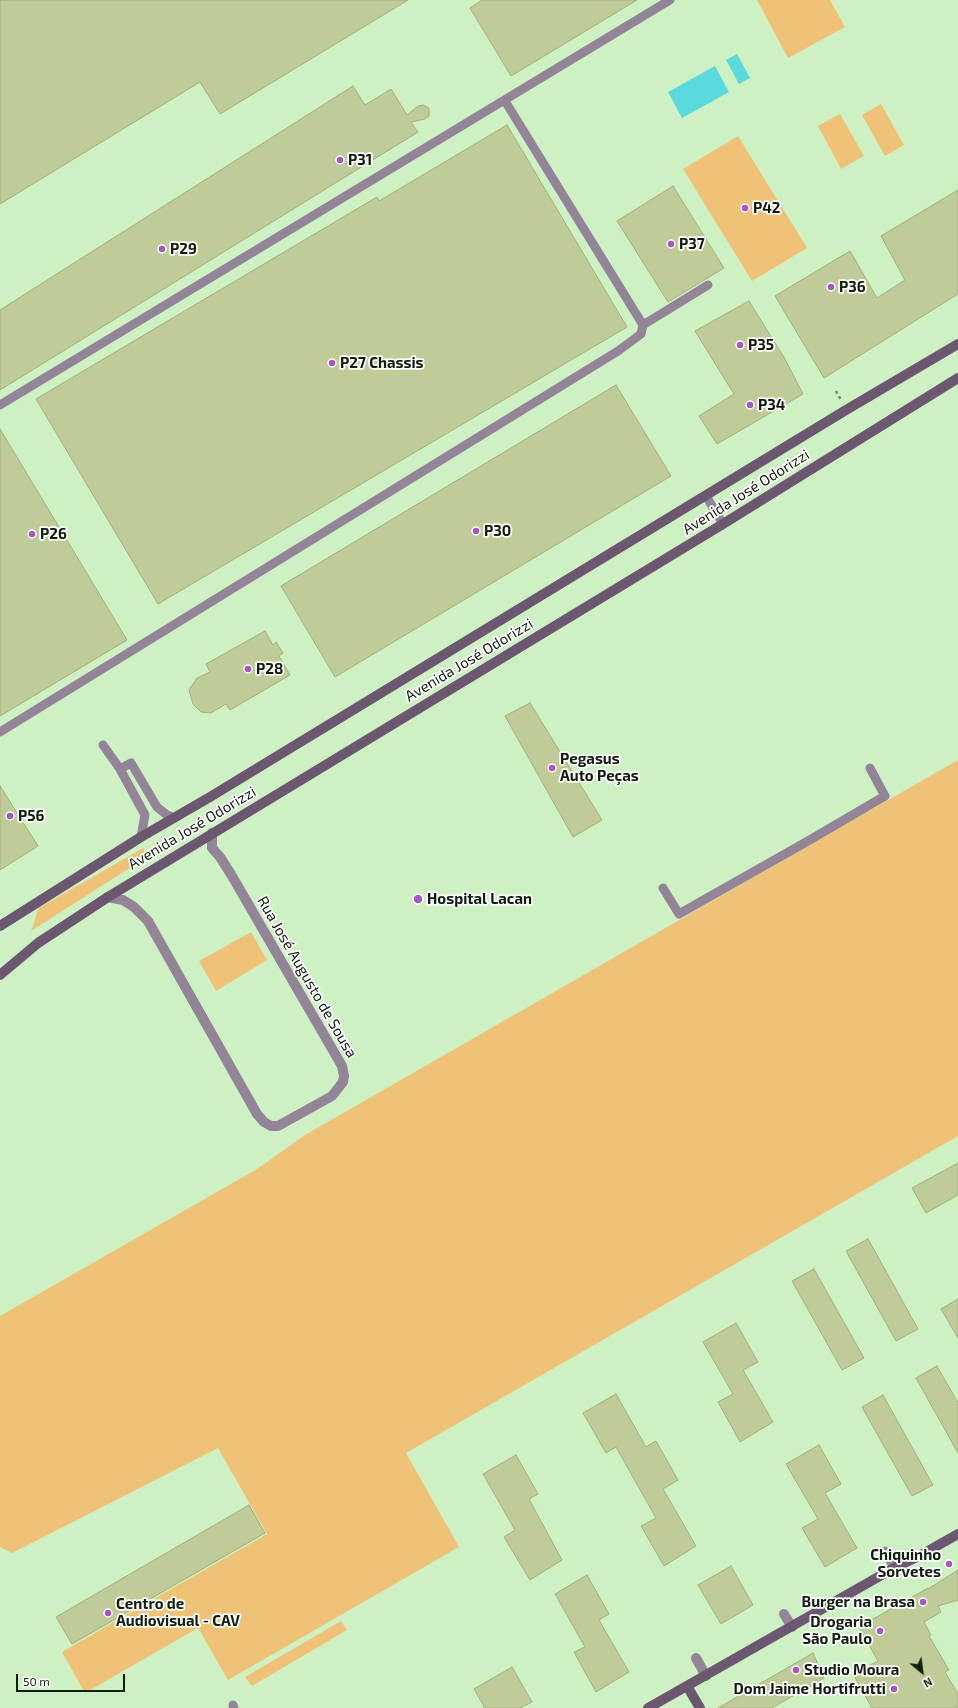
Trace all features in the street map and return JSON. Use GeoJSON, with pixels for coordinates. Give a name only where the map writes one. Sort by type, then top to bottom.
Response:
{"type":"FeatureCollection","features":[{"type":"Feature","properties":{"kind":"main road","name":"Avenida José Odorizzi"},"geometry":{"type":"LineString","coordinates":[[0,926],[846,410],[958,344]]}},
{"type":"Feature","properties":{"kind":"main road","name":"Avenida José Odorizzi"},"geometry":{"type":"LineString","coordinates":[[0,975],[38,943],[108,897],[723,524],[958,378]]}},
{"type":"Feature","properties":{"kind":"main road"},"geometry":{"type":"LineString","coordinates":[[648,1708],[894,1568],[958,1534]]}},
{"type":"Feature","properties":{"kind":"main road"},"geometry":{"type":"LineString","coordinates":[[687,1686],[700,1708]]}},
{"type":"Feature","properties":{"kind":"street","name":"Rua José Augusto de Sousa"},"geometry":{"type":"LineString","coordinates":[[108,897],[123,900],[134,907],[148,921],[257,1114],[264,1122],[271,1126],[278,1126],[332,1096],[343,1082],[344,1076],[342,1066],[232,876],[220,857],[212,848],[212,833]]}},
{"type":"Feature","properties":{"kind":"street"},"geometry":{"type":"LineString","coordinates":[[784,1614],[792,1627]]}},
{"type":"Feature","properties":{"kind":"street"},"geometry":{"type":"LineString","coordinates":[[696,1658],[706,1676]]}},
{"type":"Feature","properties":{"kind":"lane"},"geometry":{"type":"LineString","coordinates":[[0,405],[670,0]]}},
{"type":"Feature","properties":{"kind":"lane"},"geometry":{"type":"LineString","coordinates":[[0,732],[618,351],[641,334],[643,325],[505,101]]}},
{"type":"Feature","properties":{"kind":"lane"},"geometry":{"type":"LineString","coordinates":[[643,325],[708,285]]}},
{"type":"Feature","properties":{"kind":"lane"},"geometry":{"type":"LineString","coordinates":[[706,496],[723,524]]}},
{"type":"Feature","properties":{"kind":"lane"},"geometry":{"type":"LineString","coordinates":[[103,745],[120,769],[145,815],[142,838]]}},
{"type":"Feature","properties":{"kind":"lane"},"geometry":{"type":"LineString","coordinates":[[120,769],[131,763],[157,807],[167,815],[175,818]]}},
{"type":"Feature","properties":{"kind":"lane"},"geometry":{"type":"LineString","coordinates":[[663,888],[679,914],[808,841],[885,796],[870,768]]}},
{"type":"Feature","properties":{"kind":"lane"},"geometry":{"type":"LineString","coordinates":[[145,815],[157,807]]}},
{"type":"Feature","properties":{"kind":"lane"},"geometry":{"type":"LineString","coordinates":[[885,1551],[894,1568]]}},
{"type":"Feature","properties":{"kind":"shaded area"},"geometry":{"type":"Polygon","coordinates":[[[757,0],[830,0],[845,27],[788,58],[757,0]]]}},
{"type":"Feature","properties":{"kind":"shaded area"},"geometry":{"type":"Polygon","coordinates":[[[881,104],[904,145],[885,156],[862,115],[881,104]]]}},
{"type":"Feature","properties":{"kind":"shaded area"},"geometry":{"type":"Polygon","coordinates":[[[840,114],[864,156],[841,169],[818,126],[840,114]]]}},
{"type":"Feature","properties":{"kind":"shaded area","name":"P42"},"geometry":{"type":"Polygon","coordinates":[[[738,136],[807,248],[752,281],[683,169],[738,136]]]}},
{"type":"Feature","properties":{"kind":"shaded area"},"geometry":{"type":"Polygon","coordinates":[[[958,760],[958,1136],[406,1453],[459,1547],[228,1680],[198,1628],[85,1693],[62,1652],[267,1534],[218,1448],[12,1553],[0,1547],[0,1316],[257,1169],[305,1135],[958,760]]]}},
{"type":"Feature","properties":{"kind":"shaded area"},"geometry":{"type":"Polygon","coordinates":[[[143,848],[147,857],[31,931],[39,908],[143,848]]]}},
{"type":"Feature","properties":{"kind":"shaded area"},"geometry":{"type":"Polygon","coordinates":[[[251,932],[267,960],[216,991],[199,961],[251,932]]]}},
{"type":"Feature","properties":{"kind":"shaded area"},"geometry":{"type":"Polygon","coordinates":[[[341,1621],[347,1630],[252,1686],[245,1677],[341,1621]]]}},
{"type":"Feature","properties":{"kind":"water"},"geometry":{"type":"Polygon","coordinates":[[[737,54],[750,78],[739,84],[726,60],[737,54]]]}},
{"type":"Feature","properties":{"kind":"water"},"geometry":{"type":"Polygon","coordinates":[[[715,66],[729,92],[682,118],[668,92],[715,66]]]}},
{"type":"Feature","properties":{"kind":"building"},"geometry":{"type":"Polygon","coordinates":[[[0,0],[408,0],[220,114],[200,82],[0,204],[0,0]]]}},
{"type":"Feature","properties":{"kind":"building"},"geometry":{"type":"Polygon","coordinates":[[[482,0],[637,0],[511,76],[470,8],[482,0]]]}},
{"type":"Feature","properties":{"kind":"building","name":"P29"},"geometry":{"type":"Polygon","coordinates":[[[353,86],[365,105],[391,89],[407,115],[418,106],[423,105],[429,108],[429,116],[425,119],[411,122],[418,132],[0,390],[0,310],[353,86]]]}},
{"type":"Feature","properties":{"kind":"building","name":"P27 Chassis"},"geometry":{"type":"Polygon","coordinates":[[[507,125],[627,327],[158,604],[36,399],[377,197],[379,201],[507,125]]]}},
{"type":"Feature","properties":{"kind":"building","name":"P37"},"geometry":{"type":"Polygon","coordinates":[[[673,186],[724,268],[668,302],[617,221],[673,186]]]}},
{"type":"Feature","properties":{"kind":"building","name":"P36"},"geometry":{"type":"Polygon","coordinates":[[[958,190],[958,294],[824,378],[775,296],[850,251],[877,298],[905,280],[881,236],[958,190]]]}},
{"type":"Feature","properties":{"kind":"building"},"geometry":{"type":"Polygon","coordinates":[[[749,301],[785,359],[803,394],[717,444],[699,416],[734,394],[695,331],[749,301]]]}},
{"type":"Feature","properties":{"kind":"building","name":"P30"},"geometry":{"type":"Polygon","coordinates":[[[616,385],[671,476],[335,677],[281,586],[616,385]]]}},
{"type":"Feature","properties":{"kind":"building","name":"P26"},"geometry":{"type":"Polygon","coordinates":[[[0,429],[127,640],[0,716],[0,429]]]}},
{"type":"Feature","properties":{"kind":"building","name":"P28"},"geometry":{"type":"Polygon","coordinates":[[[265,631],[273,645],[276,642],[283,653],[279,656],[290,675],[230,710],[226,704],[211,713],[201,712],[193,704],[189,690],[197,678],[210,672],[206,664],[265,631]]]}},
{"type":"Feature","properties":{"kind":"building","name":"Pegasus Auto Peças"},"geometry":{"type":"Polygon","coordinates":[[[530,703],[602,820],[573,837],[505,716],[530,703]]]}},
{"type":"Feature","properties":{"kind":"building","name":"P56"},"geometry":{"type":"Polygon","coordinates":[[[0,786],[38,846],[0,870],[0,786]]]}},
{"type":"Feature","properties":{"kind":"building"},"geometry":{"type":"Polygon","coordinates":[[[958,1163],[958,1195],[926,1213],[912,1188],[958,1163]]]}},
{"type":"Feature","properties":{"kind":"building"},"geometry":{"type":"Polygon","coordinates":[[[868,1239],[918,1329],[896,1341],[846,1251],[868,1239]]]}},
{"type":"Feature","properties":{"kind":"building"},"geometry":{"type":"Polygon","coordinates":[[[814,1269],[864,1358],[842,1370],[792,1281],[814,1269]]]}},
{"type":"Feature","properties":{"kind":"building"},"geometry":{"type":"Polygon","coordinates":[[[958,1299],[958,1338],[941,1309],[958,1299]]]}},
{"type":"Feature","properties":{"kind":"building"},"geometry":{"type":"Polygon","coordinates":[[[736,1323],[758,1362],[743,1370],[773,1422],[740,1442],[718,1402],[733,1394],[703,1342],[736,1323]]]}},
{"type":"Feature","properties":{"kind":"building"},"geometry":{"type":"Polygon","coordinates":[[[937,1366],[958,1403],[958,1453],[916,1378],[937,1366]]]}},
{"type":"Feature","properties":{"kind":"building"},"geometry":{"type":"Polygon","coordinates":[[[616,1394],[646,1447],[656,1441],[678,1480],[663,1489],[696,1546],[664,1566],[641,1526],[656,1518],[616,1447],[606,1453],[583,1413],[616,1394]]]}},
{"type":"Feature","properties":{"kind":"building"},"geometry":{"type":"Polygon","coordinates":[[[883,1395],[933,1485],[912,1496],[862,1407],[883,1395]]]}},
{"type":"Feature","properties":{"kind":"building"},"geometry":{"type":"Polygon","coordinates":[[[819,1445],[841,1484],[825,1493],[857,1548],[825,1567],[802,1528],[818,1519],[786,1464],[819,1445]]]}},
{"type":"Feature","properties":{"kind":"building"},"geometry":{"type":"Polygon","coordinates":[[[516,1455],[538,1494],[529,1499],[562,1560],[530,1580],[504,1537],[515,1530],[483,1474],[516,1455]]]}},
{"type":"Feature","properties":{"kind":"building"},"geometry":{"type":"Polygon","coordinates":[[[249,1505],[265,1533],[72,1644],[56,1617],[249,1505]]]}},
{"type":"Feature","properties":{"kind":"building"},"geometry":{"type":"Polygon","coordinates":[[[731,1566],[753,1605],[721,1624],[698,1585],[731,1566]]]}},
{"type":"Feature","properties":{"kind":"building"},"geometry":{"type":"Polygon","coordinates":[[[958,1570],[958,1600],[938,1606],[941,1612],[924,1622],[931,1635],[929,1636],[949,1670],[945,1672],[958,1694],[958,1708],[872,1708],[853,1674],[878,1661],[859,1627],[928,1589],[958,1570]]]}},
{"type":"Feature","properties":{"kind":"building"},"geometry":{"type":"Polygon","coordinates":[[[587,1575],[609,1614],[599,1620],[629,1672],[596,1692],[574,1652],[585,1647],[555,1594],[587,1575]]]}},
{"type":"Feature","properties":{"kind":"building"},"geometry":{"type":"Polygon","coordinates":[[[813,1653],[824,1678],[772,1708],[718,1708],[813,1653]]]}},
{"type":"Feature","properties":{"kind":"building"},"geometry":{"type":"Polygon","coordinates":[[[512,1667],[532,1702],[520,1708],[485,1708],[474,1689],[512,1667]]]}},
{"type":"Feature","properties":{"kind":"place","name":"P31"},"geometry":{"type":"Point","coordinates":[340,160]}},
{"type":"Feature","properties":{"kind":"place","name":"P42"},"geometry":{"type":"Point","coordinates":[745,208]}},
{"type":"Feature","properties":{"kind":"place","name":"P37"},"geometry":{"type":"Point","coordinates":[671,244]}},
{"type":"Feature","properties":{"kind":"place","name":"P29"},"geometry":{"type":"Point","coordinates":[162,249]}},
{"type":"Feature","properties":{"kind":"place","name":"P36"},"geometry":{"type":"Point","coordinates":[831,287]}},
{"type":"Feature","properties":{"kind":"place","name":"P35"},"geometry":{"type":"Point","coordinates":[740,345]}},
{"type":"Feature","properties":{"kind":"place","name":"P27 Chassis"},"geometry":{"type":"Point","coordinates":[332,363]}},
{"type":"Feature","properties":{"kind":"place","name":"P34"},"geometry":{"type":"Point","coordinates":[750,405]}},
{"type":"Feature","properties":{"kind":"place","name":"P30"},"geometry":{"type":"Point","coordinates":[476,531]}},
{"type":"Feature","properties":{"kind":"place","name":"P26"},"geometry":{"type":"Point","coordinates":[32,534]}},
{"type":"Feature","properties":{"kind":"place","name":"P28"},"geometry":{"type":"Point","coordinates":[248,669]}},
{"type":"Feature","properties":{"kind":"place","name":"Pegasus Auto Peças"},"geometry":{"type":"Point","coordinates":[552,768]}},
{"type":"Feature","properties":{"kind":"place","name":"P56"},"geometry":{"type":"Point","coordinates":[10,816]}},
{"type":"Feature","properties":{"kind":"place","name":"Hospital Lacan"},"geometry":{"type":"Point","coordinates":[418,899]}},
{"type":"Feature","properties":{"kind":"place","name":"Chiquinho Sorvetes"},"geometry":{"type":"Point","coordinates":[949,1564]}},
{"type":"Feature","properties":{"kind":"place","name":"Burger na Brasa"},"geometry":{"type":"Point","coordinates":[923,1602]}},
{"type":"Feature","properties":{"kind":"place","name":"Centro de Audiovisual - CAV"},"geometry":{"type":"Point","coordinates":[108,1613]}},
{"type":"Feature","properties":{"kind":"place","name":"Drogaria São Paulo"},"geometry":{"type":"Point","coordinates":[880,1631]}},
{"type":"Feature","properties":{"kind":"place","name":"Studio Moura"},"geometry":{"type":"Point","coordinates":[796,1670]}},
{"type":"Feature","properties":{"kind":"place","name":"Dom Jaime Hortifrutti"},"geometry":{"type":"Point","coordinates":[894,1689]}}]}
